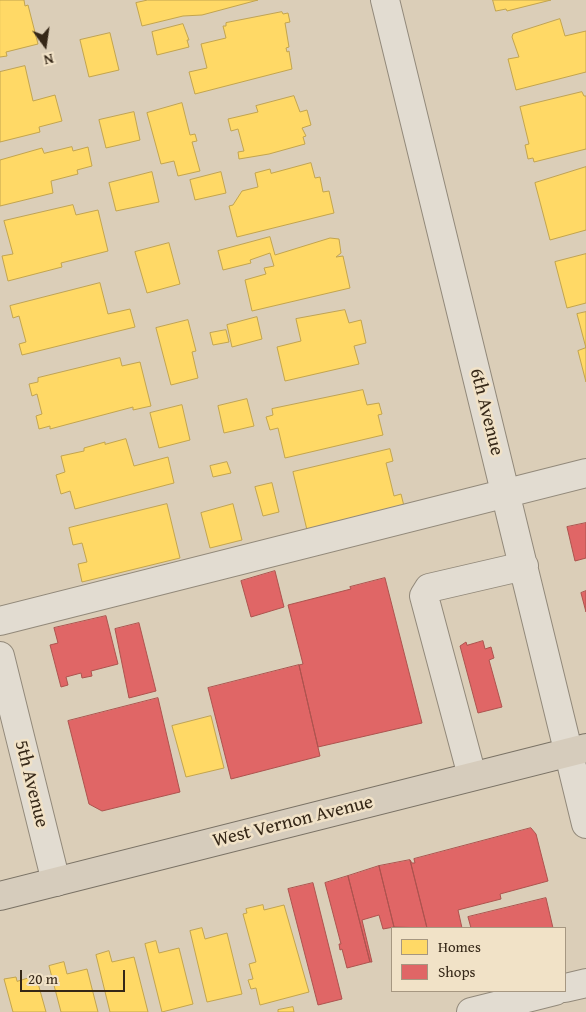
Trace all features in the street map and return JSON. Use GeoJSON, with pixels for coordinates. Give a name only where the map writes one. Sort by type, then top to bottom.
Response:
{"type":"FeatureCollection","features":[{"type":"Feature","properties":{"kind":"main road","name":"West Vernon Avenue"},"geometry":{"type":"LineString","coordinates":[[0,896],[578,750]]}},
{"type":"Feature","properties":{"kind":"street","name":"6th Avenue"},"geometry":{"type":"LineString","coordinates":[[385,0],[524,566],[578,750],[586,824]]}},
{"type":"Feature","properties":{"kind":"street"},"geometry":{"type":"LineString","coordinates":[[0,622],[586,473]]}},
{"type":"Feature","properties":{"kind":"street"},"geometry":{"type":"LineString","coordinates":[[472,776],[424,596],[429,588],[524,566]]}},
{"type":"Feature","properties":{"kind":"street","name":"5th Avenue"},"geometry":{"type":"LineString","coordinates":[[0,656],[56,882]]}},
{"type":"Feature","properties":{"kind":"street"},"geometry":{"type":"LineString","coordinates":[[566,988],[586,983]]}},
{"type":"Feature","properties":{"kind":"street"},"geometry":{"type":"LineString","coordinates":[[471,1012],[551,992]]}},
{"type":"Feature","properties":{"kind":"building: Homes"},"geometry":{"type":"Polygon","coordinates":[[[0,0],[24,0],[25,6],[28,5],[38,44],[6,52],[7,56],[0,57],[0,0]]]}},
{"type":"Feature","properties":{"kind":"building: Homes"},"geometry":{"type":"Polygon","coordinates":[[[148,0],[258,0],[202,15],[183,16],[142,26],[136,3],[148,0]]]}},
{"type":"Feature","properties":{"kind":"building: Homes"},"geometry":{"type":"Polygon","coordinates":[[[493,0],[551,0],[507,11],[506,9],[496,11],[493,0]]]}},
{"type":"Feature","properties":{"kind":"building: Homes"},"geometry":{"type":"Polygon","coordinates":[[[282,12],[283,14],[288,13],[290,22],[285,23],[289,47],[286,48],[287,52],[289,51],[292,69],[195,94],[189,72],[207,68],[201,44],[226,38],[223,26],[226,26],[226,23],[282,12]]]}},
{"type":"Feature","properties":{"kind":"building: Homes"},"geometry":{"type":"Polygon","coordinates":[[[560,19],[565,36],[586,31],[586,72],[516,90],[508,59],[519,57],[512,37],[513,34],[560,19]]]}},
{"type":"Feature","properties":{"kind":"building: Homes"},"geometry":{"type":"Polygon","coordinates":[[[183,24],[189,40],[187,40],[189,47],[157,55],[152,32],[183,24]]]}},
{"type":"Feature","properties":{"kind":"building: Homes"},"geometry":{"type":"Polygon","coordinates":[[[110,33],[119,70],[89,77],[80,40],[110,33]]]}},
{"type":"Feature","properties":{"kind":"building: Homes"},"geometry":{"type":"Polygon","coordinates":[[[25,66],[33,101],[55,95],[62,121],[39,127],[40,132],[0,142],[0,72],[25,66]]]}},
{"type":"Feature","properties":{"kind":"building: Homes"},"geometry":{"type":"Polygon","coordinates":[[[582,92],[586,96],[586,149],[534,162],[533,158],[528,159],[525,145],[529,144],[520,107],[582,92]]]}},
{"type":"Feature","properties":{"kind":"building: Homes"},"geometry":{"type":"Polygon","coordinates":[[[294,96],[300,112],[307,110],[311,125],[302,128],[306,136],[303,137],[305,144],[269,154],[239,159],[238,152],[244,151],[238,129],[231,131],[228,119],[258,112],[256,106],[294,96]]]}},
{"type":"Feature","properties":{"kind":"building: Homes"},"geometry":{"type":"Polygon","coordinates":[[[182,103],[190,135],[195,134],[197,141],[192,142],[200,171],[178,176],[174,161],[161,164],[147,113],[182,103]]]}},
{"type":"Feature","properties":{"kind":"building: Homes"},"geometry":{"type":"Polygon","coordinates":[[[134,112],[140,140],[106,148],[99,120],[134,112]]]}},
{"type":"Feature","properties":{"kind":"building: Homes"},"geometry":{"type":"Polygon","coordinates":[[[72,147],[73,151],[88,147],[92,166],[77,170],[78,174],[51,181],[53,193],[0,206],[0,160],[42,148],[44,153],[72,147]]]}},
{"type":"Feature","properties":{"kind":"building: Homes"},"geometry":{"type":"Polygon","coordinates":[[[311,163],[315,178],[320,177],[323,192],[329,191],[334,213],[237,237],[229,206],[233,205],[242,191],[258,187],[255,173],[270,169],[271,173],[311,163]]]}},
{"type":"Feature","properties":{"kind":"building: Homes"},"geometry":{"type":"Polygon","coordinates":[[[586,167],[586,230],[550,240],[535,183],[586,167]]]}},
{"type":"Feature","properties":{"kind":"building: Homes"},"geometry":{"type":"Polygon","coordinates":[[[152,172],[159,202],[116,211],[109,183],[152,172]]]}},
{"type":"Feature","properties":{"kind":"building: Homes"},"geometry":{"type":"Polygon","coordinates":[[[221,172],[226,193],[195,200],[190,180],[221,172]]]}},
{"type":"Feature","properties":{"kind":"building: Homes"},"geometry":{"type":"Polygon","coordinates":[[[73,205],[76,215],[98,210],[108,251],[61,263],[62,267],[8,281],[2,256],[13,254],[4,221],[73,205]]]}},
{"type":"Feature","properties":{"kind":"building: Homes"},"geometry":{"type":"Polygon","coordinates":[[[270,237],[275,255],[330,238],[339,239],[341,253],[336,257],[343,256],[350,288],[252,311],[245,280],[266,274],[264,268],[274,266],[270,253],[250,260],[251,263],[223,270],[218,251],[270,237]]]}},
{"type":"Feature","properties":{"kind":"building: Homes"},"geometry":{"type":"Polygon","coordinates":[[[169,243],[180,284],[147,293],[135,252],[169,243]]]}},
{"type":"Feature","properties":{"kind":"building: Homes"},"geometry":{"type":"Polygon","coordinates":[[[586,254],[586,303],[567,308],[555,262],[586,254]]]}},
{"type":"Feature","properties":{"kind":"building: Homes"},"geometry":{"type":"Polygon","coordinates":[[[100,283],[108,314],[130,309],[135,327],[22,355],[19,344],[26,342],[19,316],[13,318],[10,306],[100,283]]]}},
{"type":"Feature","properties":{"kind":"building: Homes"},"geometry":{"type":"Polygon","coordinates":[[[345,310],[349,323],[361,320],[366,343],[354,346],[359,364],[285,381],[277,347],[301,341],[296,319],[345,310]]]}},
{"type":"Feature","properties":{"kind":"building: Homes"},"geometry":{"type":"Polygon","coordinates":[[[586,312],[586,348],[577,314],[586,312]]]}},
{"type":"Feature","properties":{"kind":"building: Homes"},"geometry":{"type":"Polygon","coordinates":[[[257,317],[262,339],[232,347],[227,325],[257,317]]]}},
{"type":"Feature","properties":{"kind":"building: Homes"},"geometry":{"type":"Polygon","coordinates":[[[188,320],[196,351],[192,352],[198,378],[171,385],[156,328],[188,320]]]}},
{"type":"Feature","properties":{"kind":"building: Homes"},"geometry":{"type":"Polygon","coordinates":[[[226,330],[229,342],[213,345],[210,333],[226,330]]]}},
{"type":"Feature","properties":{"kind":"building: Homes"},"geometry":{"type":"Polygon","coordinates":[[[586,348],[586,382],[578,351],[586,348]]]}},
{"type":"Feature","properties":{"kind":"building: Homes"},"geometry":{"type":"Polygon","coordinates":[[[120,358],[122,366],[140,362],[151,406],[133,410],[133,407],[50,429],[50,426],[39,429],[36,416],[42,414],[37,394],[32,396],[29,384],[38,382],[38,378],[120,358]]]}},
{"type":"Feature","properties":{"kind":"building: Homes"},"geometry":{"type":"Polygon","coordinates":[[[363,390],[367,405],[379,403],[382,414],[378,415],[383,435],[285,458],[278,428],[270,430],[266,417],[273,415],[272,409],[363,390]]]}},
{"type":"Feature","properties":{"kind":"building: Homes"},"geometry":{"type":"Polygon","coordinates":[[[247,399],[254,426],[224,433],[218,406],[247,399]]]}},
{"type":"Feature","properties":{"kind":"building: Homes"},"geometry":{"type":"Polygon","coordinates":[[[182,405],[190,440],[159,448],[150,413],[182,405]]]}},
{"type":"Feature","properties":{"kind":"building: Homes"},"geometry":{"type":"Polygon","coordinates":[[[126,439],[134,466],[168,457],[174,483],[75,509],[70,491],[61,494],[56,475],[65,472],[61,456],[84,451],[84,448],[105,442],[105,444],[126,439]]]}},
{"type":"Feature","properties":{"kind":"building: Homes"},"geometry":{"type":"Polygon","coordinates":[[[390,449],[393,461],[386,463],[394,496],[401,494],[404,506],[307,530],[293,472],[390,449]]]}},
{"type":"Feature","properties":{"kind":"building: Homes"},"geometry":{"type":"Polygon","coordinates":[[[227,462],[231,473],[213,477],[210,466],[227,462]]]}},
{"type":"Feature","properties":{"kind":"building: Homes"},"geometry":{"type":"Polygon","coordinates":[[[272,483],[279,512],[263,516],[255,487],[272,483]]]}},
{"type":"Feature","properties":{"kind":"building: Homes"},"geometry":{"type":"Polygon","coordinates":[[[167,504],[180,558],[82,582],[78,564],[87,562],[82,543],[73,545],[69,528],[167,504]]]}},
{"type":"Feature","properties":{"kind":"building: Homes"},"geometry":{"type":"Polygon","coordinates":[[[233,504],[242,540],[210,548],[201,513],[233,504]]]}},
{"type":"Feature","properties":{"kind":"building: Homes"},"geometry":{"type":"Polygon","coordinates":[[[211,716],[224,768],[186,777],[172,726],[211,716]]]}},
{"type":"Feature","properties":{"kind":"building: Homes"},"geometry":{"type":"Polygon","coordinates":[[[263,905],[264,910],[284,905],[309,992],[260,1005],[256,988],[251,989],[248,980],[253,979],[249,964],[256,962],[243,914],[247,913],[246,909],[263,905]]]}},
{"type":"Feature","properties":{"kind":"building: Homes"},"geometry":{"type":"Polygon","coordinates":[[[202,928],[205,939],[227,933],[242,994],[207,1002],[190,931],[202,928]]]}},
{"type":"Feature","properties":{"kind":"building: Homes"},"geometry":{"type":"Polygon","coordinates":[[[156,941],[159,953],[179,948],[193,1004],[162,1012],[145,944],[156,941]]]}},
{"type":"Feature","properties":{"kind":"building: Homes"},"geometry":{"type":"Polygon","coordinates":[[[109,951],[112,962],[134,957],[148,1012],[110,1012],[96,955],[109,951]]]}},
{"type":"Feature","properties":{"kind":"building: Homes"},"geometry":{"type":"Polygon","coordinates":[[[64,962],[67,974],[87,969],[98,1012],[61,1012],[49,966],[64,962]]]}},
{"type":"Feature","properties":{"kind":"building: Homes"},"geometry":{"type":"Polygon","coordinates":[[[36,976],[46,1012],[13,1012],[4,979],[16,977],[17,981],[36,976]]]}},
{"type":"Feature","properties":{"kind":"building: Homes"},"geometry":{"type":"Polygon","coordinates":[[[293,1007],[294,1012],[278,1012],[278,1010],[293,1007]]]}},
{"type":"Feature","properties":{"kind":"building: Shops"},"geometry":{"type":"Polygon","coordinates":[[[586,523],[586,558],[575,561],[567,527],[586,523]]]}},
{"type":"Feature","properties":{"kind":"building: Shops"},"geometry":{"type":"Polygon","coordinates":[[[275,571],[284,607],[251,617],[241,581],[275,571]]]}},
{"type":"Feature","properties":{"kind":"building: Shops"},"geometry":{"type":"Polygon","coordinates":[[[385,578],[422,723],[318,747],[299,665],[303,664],[288,605],[385,578]]]}},
{"type":"Feature","properties":{"kind":"building: Shops"},"geometry":{"type":"Polygon","coordinates":[[[586,591],[586,612],[581,593],[586,591]]]}},
{"type":"Feature","properties":{"kind":"building: Shops"},"geometry":{"type":"Polygon","coordinates":[[[106,616],[118,664],[91,671],[92,676],[82,678],[81,673],[66,677],[68,685],[61,687],[50,645],[58,643],[54,628],[106,616]]]}},
{"type":"Feature","properties":{"kind":"building: Shops"},"geometry":{"type":"Polygon","coordinates":[[[139,623],[156,691],[129,698],[115,629],[139,623]]]}},
{"type":"Feature","properties":{"kind":"building: Shops"},"geometry":{"type":"Polygon","coordinates":[[[483,641],[485,649],[491,647],[494,658],[489,660],[502,707],[478,713],[460,646],[466,642],[467,645],[483,641]]]}},
{"type":"Feature","properties":{"kind":"building: Shops"},"geometry":{"type":"Polygon","coordinates":[[[299,665],[320,756],[231,779],[208,688],[299,665]]]}},
{"type":"Feature","properties":{"kind":"building: Shops"},"geometry":{"type":"Polygon","coordinates":[[[158,698],[180,792],[102,811],[89,804],[68,721],[158,698]]]}},
{"type":"Feature","properties":{"kind":"building: Shops"},"geometry":{"type":"Polygon","coordinates":[[[531,828],[536,834],[548,881],[500,894],[501,899],[458,910],[462,927],[427,927],[410,860],[412,863],[415,863],[414,859],[531,828]]]}},
{"type":"Feature","properties":{"kind":"building: Shops"},"geometry":{"type":"Polygon","coordinates":[[[410,860],[427,927],[394,927],[379,866],[410,860]]]}},
{"type":"Feature","properties":{"kind":"building: Shops"},"geometry":{"type":"Polygon","coordinates":[[[379,866],[394,927],[383,929],[379,915],[362,920],[372,962],[370,962],[348,876],[379,866]]]}},
{"type":"Feature","properties":{"kind":"building: Shops"},"geometry":{"type":"Polygon","coordinates":[[[348,876],[370,962],[347,968],[342,949],[340,950],[339,944],[341,944],[325,883],[348,876]]]}},
{"type":"Feature","properties":{"kind":"building: Shops"},"geometry":{"type":"Polygon","coordinates":[[[313,883],[342,999],[318,1005],[288,889],[313,883]]]}},
{"type":"Feature","properties":{"kind":"building: Shops"},"geometry":{"type":"Polygon","coordinates":[[[546,898],[553,927],[471,927],[468,917],[546,898]]]}}]}
